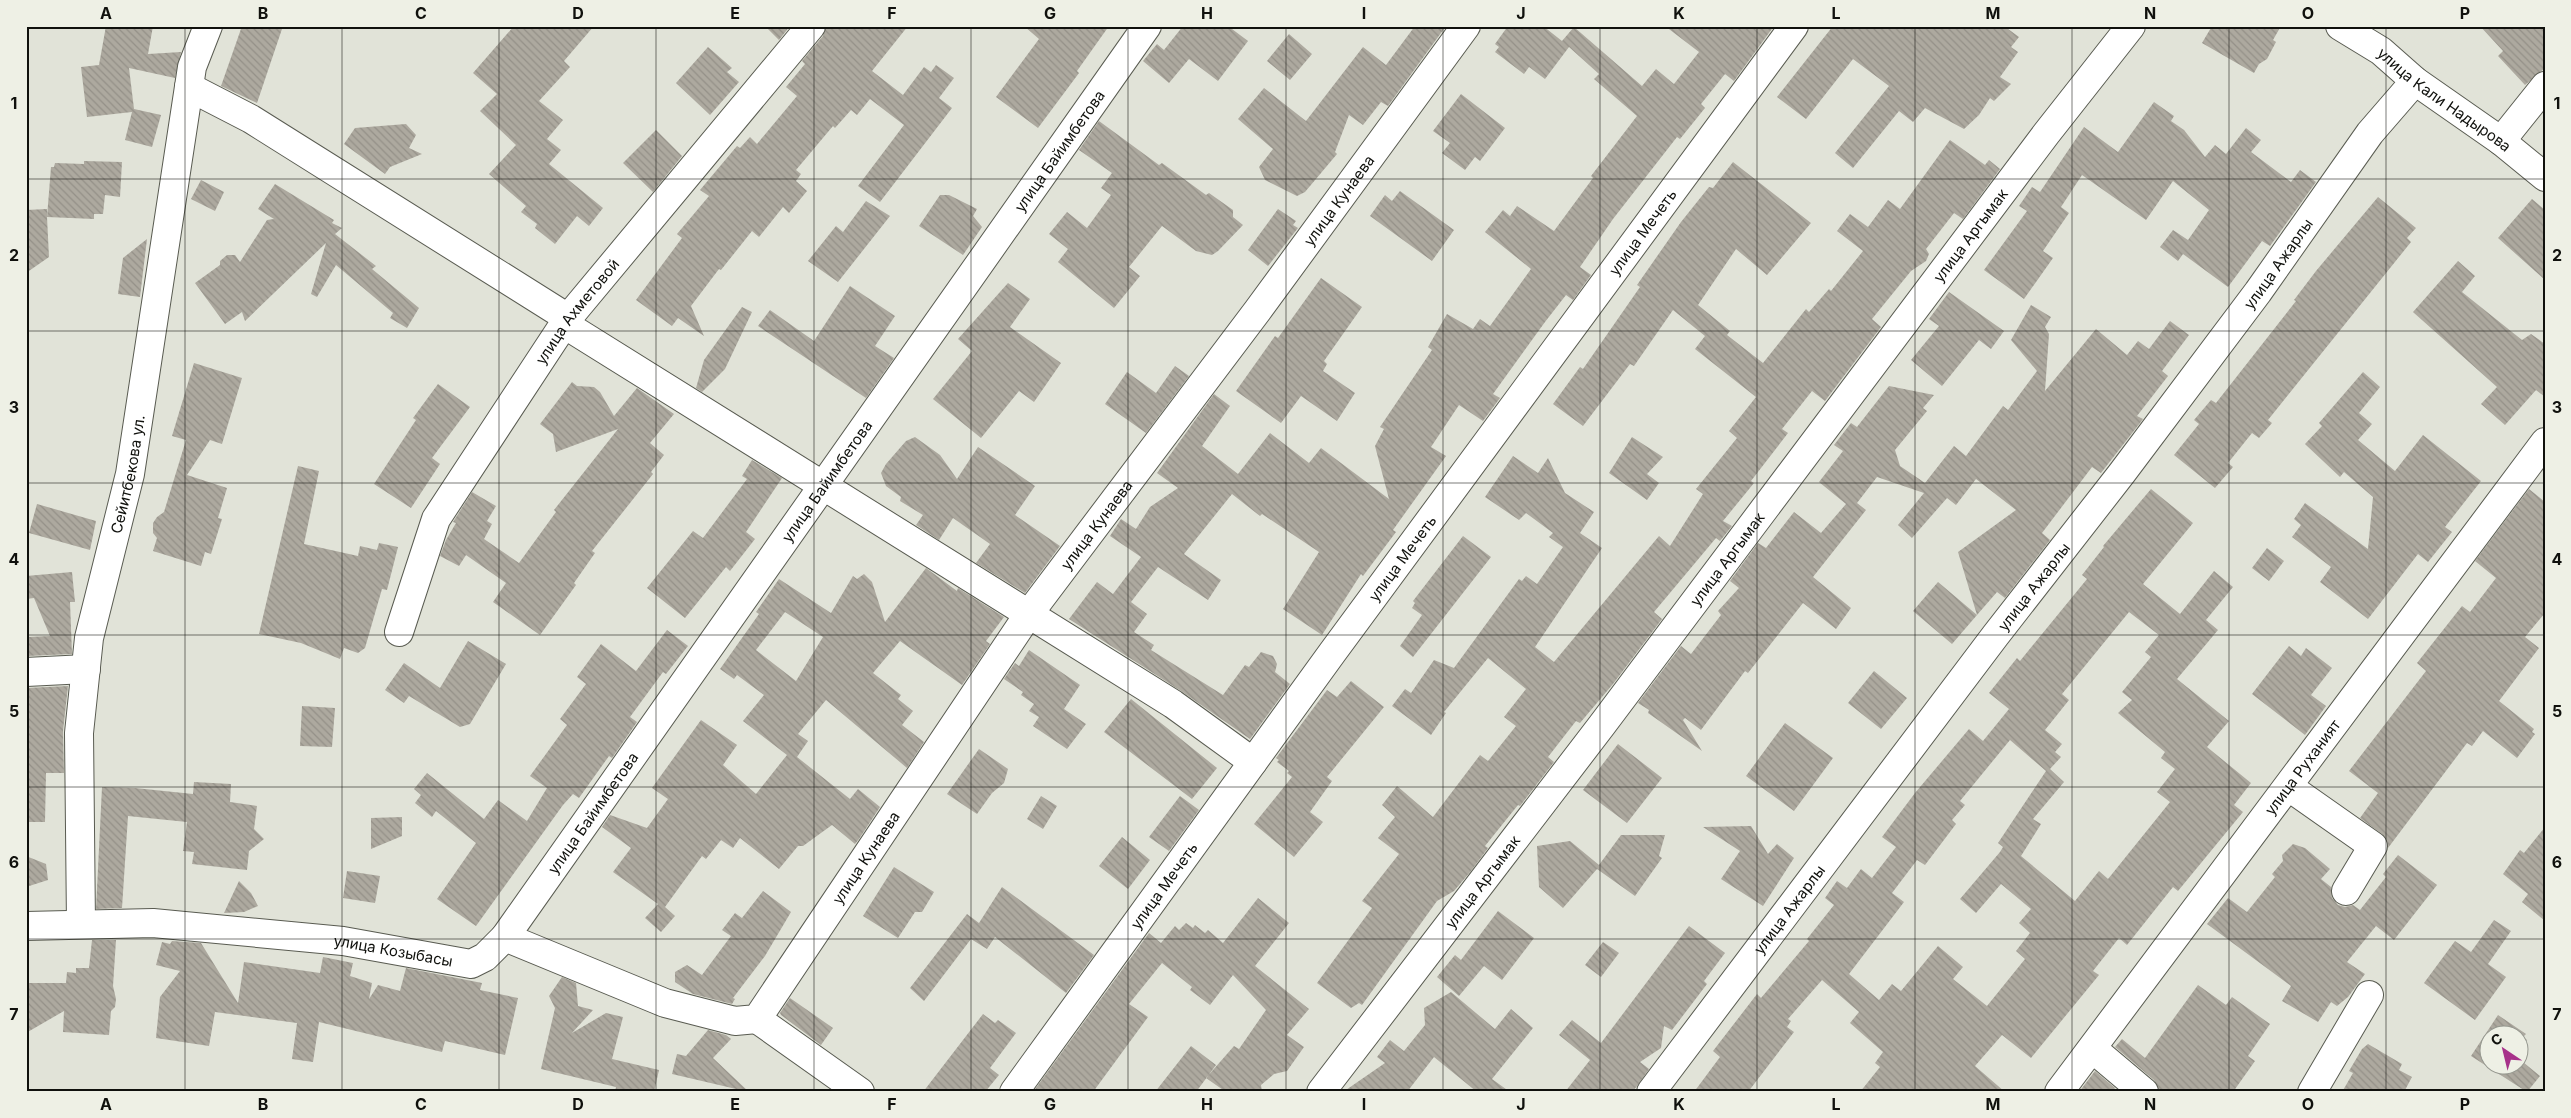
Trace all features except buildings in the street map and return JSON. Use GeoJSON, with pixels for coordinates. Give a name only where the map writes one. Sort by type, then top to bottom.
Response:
{"type":"FeatureCollection","features":[{"type":"Feature","properties":{"kind":"street","name":"Сейитбекова ул."},"geometry":{"type":"LineString","coordinates":[[81,924],[79,733],[89,638],[130,474],[192,67],[208,26]]}},
{"type":"Feature","properties":{"kind":"street","name":"улица Ахметовой"},"geometry":{"type":"LineString","coordinates":[[399,632],[436,519],[566,321],[811,26]]}},
{"type":"Feature","properties":{"kind":"street","name":"улица Байимбетова"},"geometry":{"type":"LineString","coordinates":[[505,937],[822,484],[1147,26]]}},
{"type":"Feature","properties":{"kind":"street","name":"улица Кунаева"},"geometry":{"type":"LineString","coordinates":[[746,1020],[1028,615],[1258,310],[1466,26]]}},
{"type":"Feature","properties":{"kind":"street","name":"улица Мечеть"},"geometry":{"type":"LineString","coordinates":[[1014,1092],[1253,762],[1794,26]]}},
{"type":"Feature","properties":{"kind":"street","name":"улица Аргымак"},"geometry":{"type":"LineString","coordinates":[[1321,1092],[1602,725],[2046,134],[2132,26]]}},
{"type":"Feature","properties":{"kind":"street","name":"улица Кали Надырова"},"geometry":{"type":"LineString","coordinates":[[2340,26],[2381,52],[2415,81],[2501,141],[2545,177]]}},
{"type":"Feature","properties":{"kind":"street","name":"улица Ажарлы"},"geometry":{"type":"LineString","coordinates":[[1651,1092],[1995,636],[2122,473],[2258,292],[2370,133],[2415,81]]}},
{"type":"Feature","properties":{"kind":"street"},"geometry":{"type":"LineString","coordinates":[[2501,141],[2545,86]]}},
{"type":"Feature","properties":{"kind":"street"},"geometry":{"type":"LineString","coordinates":[[189,87],[251,119],[1028,615],[1173,704],[1253,762]]}},
{"type":"Feature","properties":{"kind":"street","name":"улица Руханият"},"geometry":{"type":"LineString","coordinates":[[2059,1092],[2289,787],[2545,442]]}},
{"type":"Feature","properties":{"kind":"street"},"geometry":{"type":"LineString","coordinates":[[26,672],[86,669]]}},
{"type":"Feature","properties":{"kind":"street"},"geometry":{"type":"LineString","coordinates":[[2289,787],[2373,846],[2346,891]]}},
{"type":"Feature","properties":{"kind":"street","name":"улица Козыбасы"},"geometry":{"type":"LineString","coordinates":[[26,926],[153,922],[343,941],[471,964],[485,957],[505,937]]}},
{"type":"Feature","properties":{"kind":"street"},"geometry":{"type":"LineString","coordinates":[[505,937],[665,1003],[746,1020],[860,1092]]}},
{"type":"Feature","properties":{"kind":"street"},"geometry":{"type":"LineString","coordinates":[[2312,1092],[2369,995]]}},
{"type":"Feature","properties":{"kind":"street"},"geometry":{"type":"LineString","coordinates":[[2093,1049],[2144,1092]]}}]}
